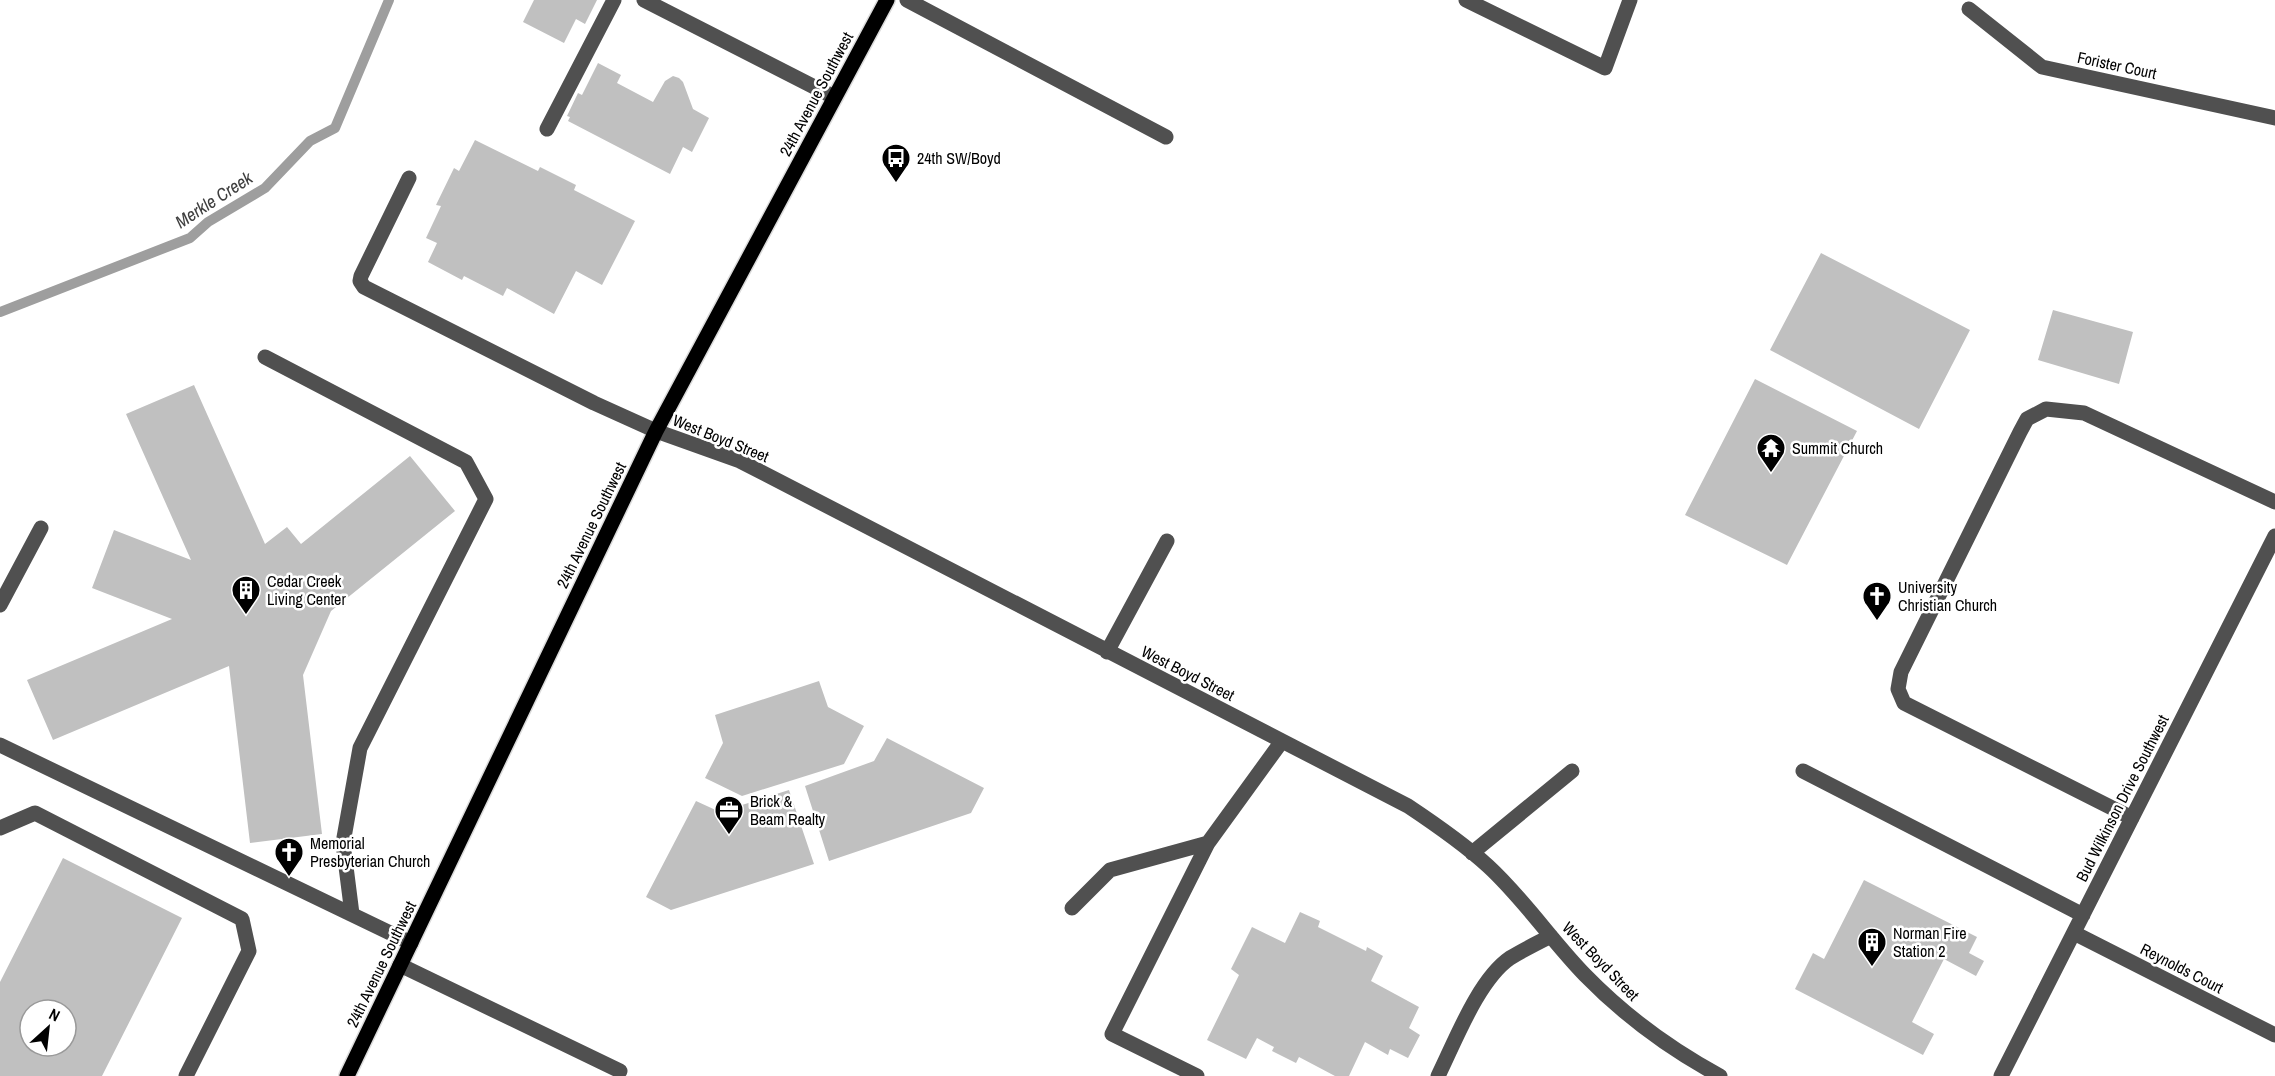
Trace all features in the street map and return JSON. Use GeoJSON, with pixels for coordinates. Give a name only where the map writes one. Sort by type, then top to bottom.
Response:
{"type":"FeatureCollection","features":[{"type":"Feature","properties":{"kind":"main road","name":"24th Avenue Southwest"},"geometry":{"type":"LineString","coordinates":[[347,1076],[656,431],[887,0]]}},
{"type":"Feature","properties":{"kind":"street"},"geometry":{"type":"LineString","coordinates":[[547,129],[614,0]]}},
{"type":"Feature","properties":{"kind":"street"},"geometry":{"type":"LineString","coordinates":[[644,0],[834,97]]}},
{"type":"Feature","properties":{"kind":"street"},"geometry":{"type":"LineString","coordinates":[[907,0],[1166,137]]}},
{"type":"Feature","properties":{"kind":"street"},"geometry":{"type":"LineString","coordinates":[[1466,0],[1605,68],[1630,0]]}},
{"type":"Feature","properties":{"kind":"street","name":"Forister Court"},"geometry":{"type":"LineString","coordinates":[[1969,9],[2042,67],[2275,118]]}},
{"type":"Feature","properties":{"kind":"street","name":"West Boyd Street"},"geometry":{"type":"LineString","coordinates":[[409,178],[361,276],[360,281],[364,287],[656,431],[740,461],[1408,806],[1447,832],[1513,890],[1584,974],[1620,1008],[1699,1065],[1720,1076]]}},
{"type":"Feature","properties":{"kind":"street"},"geometry":{"type":"LineString","coordinates":[[265,357],[465,462],[486,499],[360,748],[343,843],[352,914]]}},
{"type":"Feature","properties":{"kind":"street"},"geometry":{"type":"LineString","coordinates":[[2132,818],[1904,703],[1898,689],[1901,672],[2027,419],[2046,409],[2084,413],[2275,502]]}},
{"type":"Feature","properties":{"kind":"street"},"geometry":{"type":"LineString","coordinates":[[0,605],[41,528]]}},
{"type":"Feature","properties":{"kind":"street","name":"Bud Wilkinson Drive Southwest"},"geometry":{"type":"LineString","coordinates":[[2001,1076],[2275,536]]}},
{"type":"Feature","properties":{"kind":"street"},"geometry":{"type":"LineString","coordinates":[[1107,652],[1167,542]]}},
{"type":"Feature","properties":{"kind":"street"},"geometry":{"type":"LineString","coordinates":[[1197,1076],[1112,1034],[1208,843],[1282,741]]}},
{"type":"Feature","properties":{"kind":"street"},"geometry":{"type":"LineString","coordinates":[[0,745],[411,942]]}},
{"type":"Feature","properties":{"kind":"street"},"geometry":{"type":"LineString","coordinates":[[1472,852],[1572,771]]}},
{"type":"Feature","properties":{"kind":"street"},"geometry":{"type":"LineString","coordinates":[[1803,771],[2083,915]]}},
{"type":"Feature","properties":{"kind":"street"},"geometry":{"type":"LineString","coordinates":[[0,828],[35,813],[242,918],[249,951],[186,1076]]}},
{"type":"Feature","properties":{"kind":"street"},"geometry":{"type":"LineString","coordinates":[[1072,908],[1110,870],[1208,843]]}},
{"type":"Feature","properties":{"kind":"street","name":"Reynolds Court"},"geometry":{"type":"LineString","coordinates":[[2074,933],[2275,1035]]}},
{"type":"Feature","properties":{"kind":"street"},"geometry":{"type":"LineString","coordinates":[[1438,1076],[1480,992],[1494,973],[1509,959],[1551,936]]}},
{"type":"Feature","properties":{"kind":"street"},"geometry":{"type":"LineString","coordinates":[[400,965],[620,1071]]}},
{"type":"Feature","properties":{"kind":"building"},"geometry":{"type":"Polygon","coordinates":[[[534,0],[597,0],[585,24],[576,19],[564,43],[523,22],[534,0]]]}},
{"type":"Feature","properties":{"kind":"building"},"geometry":{"type":"Polygon","coordinates":[[[598,63],[621,75],[617,83],[653,102],[665,81],[673,76],[679,78],[683,82],[693,109],[709,118],[692,152],[683,147],[670,174],[568,121],[570,117],[567,116],[578,93],[582,95],[598,63]]]}},
{"type":"Feature","properties":{"kind":"building"},"geometry":{"type":"Polygon","coordinates":[[[475,140],[538,171],[540,167],[576,185],[574,190],[635,221],[602,285],[576,271],[554,314],[507,288],[503,296],[464,276],[462,280],[428,262],[437,243],[426,238],[441,206],[436,205],[454,168],[459,171],[475,140]]]}},
{"type":"Feature","properties":{"kind":"building"},"geometry":{"type":"Polygon","coordinates":[[[1821,253],[1970,330],[1919,429],[1770,350],[1821,253]]]}},
{"type":"Feature","properties":{"kind":"building"},"geometry":{"type":"Polygon","coordinates":[[[2053,310],[2133,332],[2119,384],[2038,360],[2053,310]]]}},
{"type":"Feature","properties":{"kind":"building","name":"Summit Church"},"geometry":{"type":"Polygon","coordinates":[[[1755,379],[1857,431],[1787,565],[1685,515],[1755,379]]]}},
{"type":"Feature","properties":{"kind":"building","name":"Cedar Creek Living Center"},"geometry":{"type":"Polygon","coordinates":[[[194,385],[265,544],[287,527],[301,544],[410,456],[455,511],[331,611],[303,675],[322,834],[250,843],[229,666],[53,740],[27,680],[172,619],[92,588],[114,530],[191,560],[126,414],[194,385]]]}},
{"type":"Feature","properties":{"kind":"building"},"geometry":{"type":"Polygon","coordinates":[[[819,681],[828,707],[864,726],[844,764],[742,796],[705,778],[723,743],[715,715],[819,681]]]}},
{"type":"Feature","properties":{"kind":"building"},"geometry":{"type":"Polygon","coordinates":[[[887,738],[984,788],[971,813],[829,861],[805,786],[874,761],[887,738]]]}},
{"type":"Feature","properties":{"kind":"building"},"geometry":{"type":"Polygon","coordinates":[[[789,790],[814,864],[671,910],[646,897],[696,801],[720,812],[789,790]]]}},
{"type":"Feature","properties":{"kind":"building"},"geometry":{"type":"Polygon","coordinates":[[[63,858],[182,918],[102,1076],[0,1076],[0,982],[63,858]]]}},
{"type":"Feature","properties":{"kind":"building","name":"Norman Fire Station 2"},"geometry":{"type":"Polygon","coordinates":[[[1864,880],[1977,937],[1969,953],[1984,961],[1976,976],[1944,959],[1912,1022],[1934,1034],[1923,1055],[1795,989],[1813,953],[1824,959],[1864,880]]]}},
{"type":"Feature","properties":{"kind":"building"},"geometry":{"type":"Polygon","coordinates":[[[1300,912],[1320,921],[1318,927],[1366,951],[1367,947],[1383,956],[1371,981],[1419,1007],[1409,1028],[1420,1035],[1408,1058],[1390,1049],[1388,1055],[1365,1042],[1349,1076],[1335,1076],[1299,1057],[1296,1063],[1272,1051],[1274,1047],[1257,1038],[1246,1059],[1207,1040],[1239,975],[1231,969],[1252,927],[1285,943],[1300,912]]]}},
{"type":"Feature","properties":{"kind":"waterway","name":"Merkle Creek"},"geometry":{"type":"LineString","coordinates":[[0,312],[190,238],[208,222],[265,188],[310,141],[335,128],[389,0]]}},
{"type":"Feature","properties":{"kind":"place","name":"24th SW/Boyd"},"geometry":{"type":"Point","coordinates":[896,184]}},
{"type":"Feature","properties":{"kind":"place","name":"Summit Church"},"geometry":{"type":"Point","coordinates":[1771,474]}},
{"type":"Feature","properties":{"kind":"place","name":"Cedar Creek Living Center"},"geometry":{"type":"Point","coordinates":[246,616]}},
{"type":"Feature","properties":{"kind":"place","name":"University Christian Church"},"geometry":{"type":"Point","coordinates":[1877,622]}},
{"type":"Feature","properties":{"kind":"place","name":"Brick & Beam Realty"},"geometry":{"type":"Point","coordinates":[729,836]}},
{"type":"Feature","properties":{"kind":"place","name":"Memorial Presbyterian Church"},"geometry":{"type":"Point","coordinates":[289,878]}},
{"type":"Feature","properties":{"kind":"place","name":"Norman Fire Station 2"},"geometry":{"type":"Point","coordinates":[1872,968]}}]}
